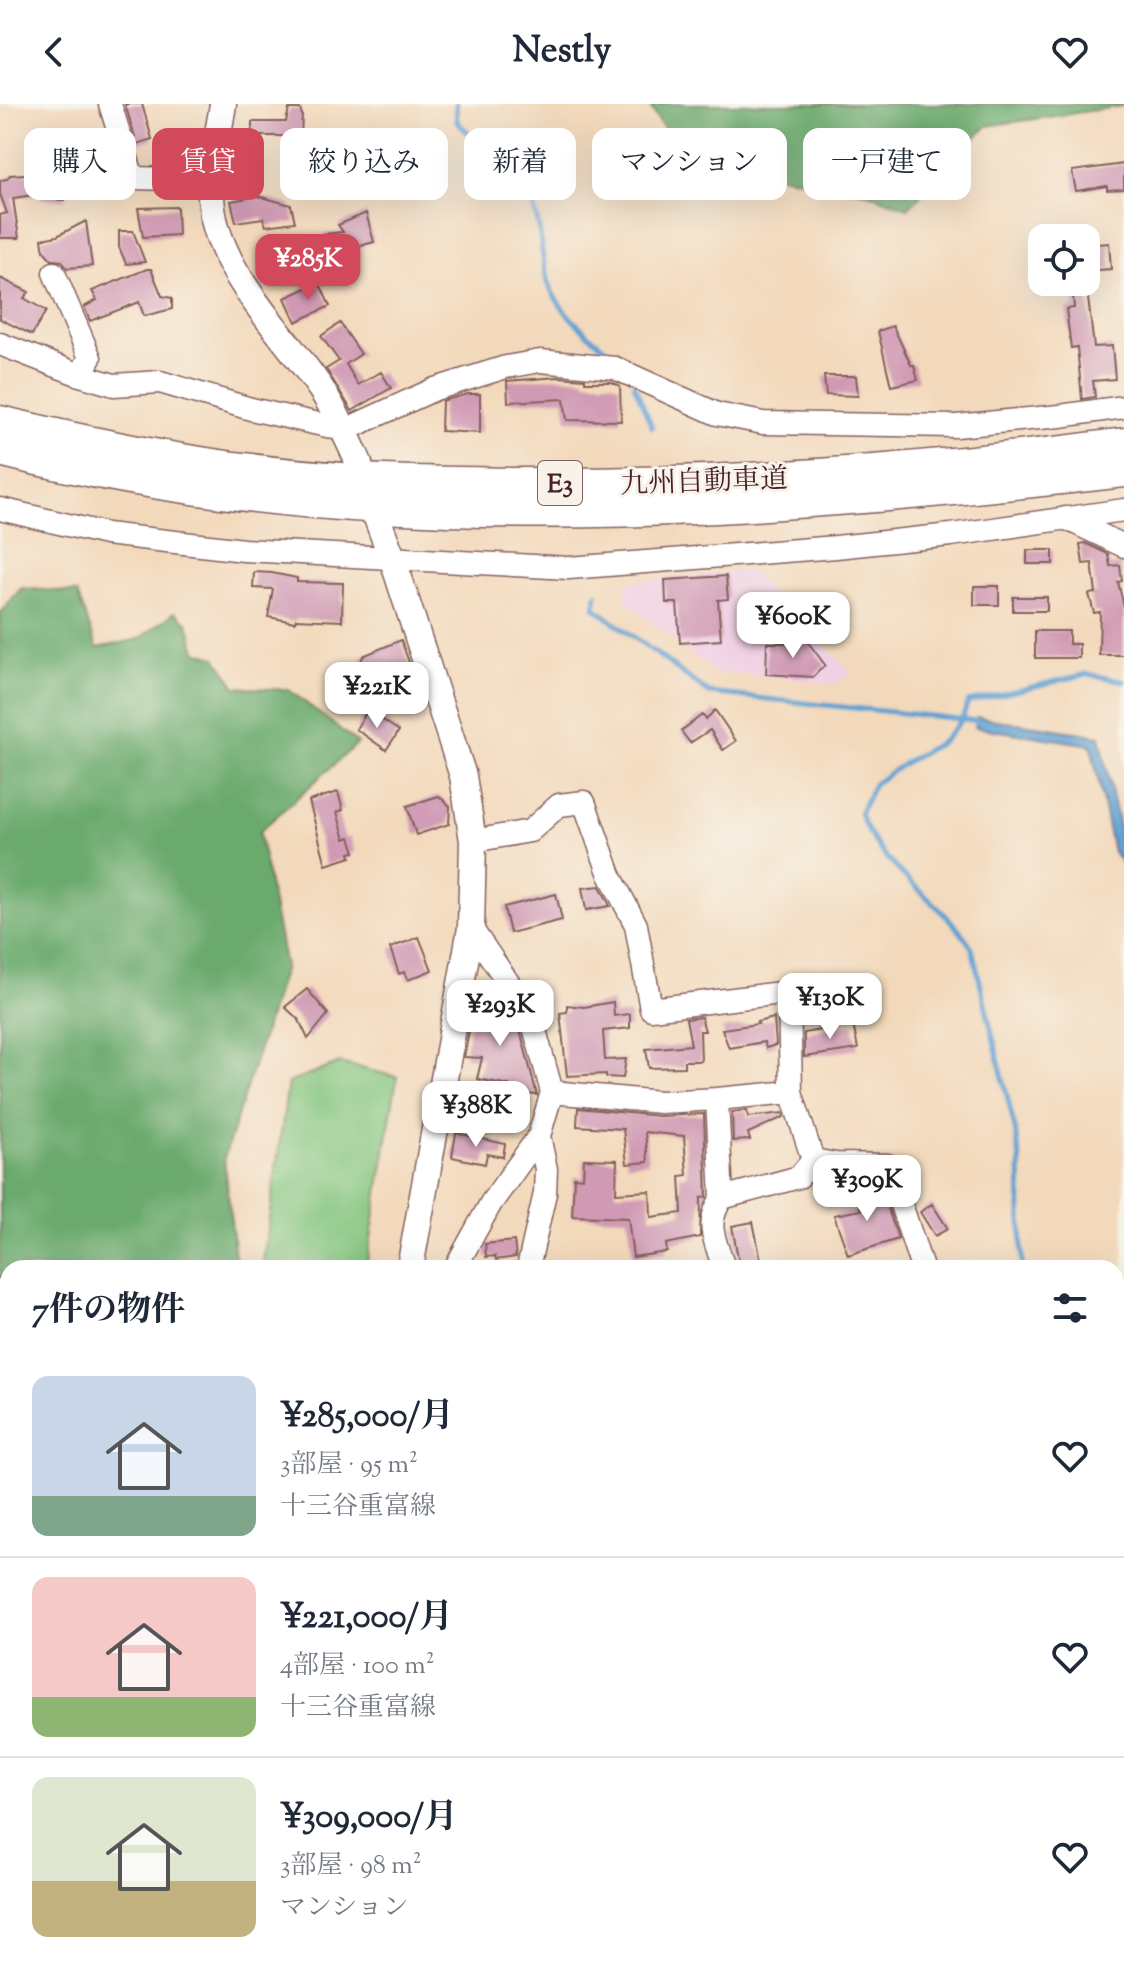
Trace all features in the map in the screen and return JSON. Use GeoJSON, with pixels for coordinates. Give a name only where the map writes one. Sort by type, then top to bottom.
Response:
{"type":"FeatureCollection","features":[{"type":"Feature","properties":{"kind":"highway","name":"九州自動車道"},"geometry":{"type":"LineString","coordinates":[[0,421],[153,454],[244,468],[343,478],[461,482],[697,482],[931,466],[1119,444]]}},
{"type":"Feature","properties":{"kind":"highway","name":"九州自動車道"},"geometry":{"type":"LineString","coordinates":[[0,451],[145,483],[241,497],[339,506],[455,510],[700,510],[950,492],[1124,472]]}},
{"type":"Feature","properties":{"kind":"main road"},"geometry":{"type":"LineString","coordinates":[[220,128],[223,104]]}},
{"type":"Feature","properties":{"kind":"main road"},"geometry":{"type":"LineString","coordinates":[[212,200],[218,238],[242,281],[323,392],[345,430],[359,463]]}},
{"type":"Feature","properties":{"kind":"main road"},"geometry":{"type":"LineString","coordinates":[[377,518],[463,776],[473,841],[471,928],[411,1260]]}},
{"type":"Feature","properties":{"kind":"street"},"geometry":{"type":"LineString","coordinates":[[110,104],[133,178],[152,178]]}},
{"type":"Feature","properties":{"kind":"street"},"geometry":{"type":"LineString","coordinates":[[54,273],[90,358],[80,375]]}},
{"type":"Feature","properties":{"kind":"street"},"geometry":{"type":"LineString","coordinates":[[0,344],[114,385],[160,382],[251,409],[345,430],[435,389],[506,367],[540,361],[615,368],[717,414],[763,423],[956,426],[1124,407]]}},
{"type":"Feature","properties":{"kind":"street"},"geometry":{"type":"LineString","coordinates":[[0,509],[106,534],[244,550],[569,568],[951,535],[1124,510]]}},
{"type":"Feature","properties":{"kind":"street"},"geometry":{"type":"LineString","coordinates":[[1065,518],[1124,546]]}},
{"type":"Feature","properties":{"kind":"street"},"geometry":{"type":"LineString","coordinates":[[473,841],[530,831],[559,805],[584,802],[610,875],[636,925],[651,1009],[789,992],[791,1092],[813,1160]]}},
{"type":"Feature","properties":{"kind":"street"},"geometry":{"type":"LineString","coordinates":[[459,1260],[491,1203],[539,1136],[552,1092],[531,1016],[471,928]]}},
{"type":"Feature","properties":{"kind":"street"},"geometry":{"type":"LineString","coordinates":[[552,1092],[660,1102],[791,1092]]}},
{"type":"Feature","properties":{"kind":"street"},"geometry":{"type":"LineString","coordinates":[[717,1099],[722,1198],[712,1214],[712,1228],[722,1260]]}},
{"type":"Feature","properties":{"kind":"street"},"geometry":{"type":"LineString","coordinates":[[530,1260],[545,1193],[546,1169],[539,1136]]}},
{"type":"Feature","properties":{"kind":"street"},"geometry":{"type":"LineString","coordinates":[[722,1198],[799,1177],[813,1160]]}},
{"type":"Feature","properties":{"kind":"street"},"geometry":{"type":"LineString","coordinates":[[813,1160],[836,1164],[888,1165],[919,1260]]}},
{"type":"Feature","properties":{"kind":"shaded area"},"geometry":{"type":"Polygon","coordinates":[[[749,570],[851,672],[836,684],[728,672],[720,677],[624,600],[628,582],[749,570]]]}},
{"type":"Feature","properties":{"kind":"green space"},"geometry":{"type":"Polygon","coordinates":[[[648,104],[1124,104],[987,126],[971,143],[971,128],[803,128],[803,180],[787,177],[787,128],[664,128],[648,104]]]}},
{"type":"Feature","properties":{"kind":"green space"},"geometry":{"type":"Polygon","coordinates":[[[886,200],[916,200],[908,208],[886,200]]]}},
{"type":"Feature","properties":{"kind":"green space"},"geometry":{"type":"Polygon","coordinates":[[[21,588],[77,593],[97,648],[139,639],[175,612],[188,623],[196,651],[216,657],[236,687],[289,690],[358,743],[259,832],[285,966],[224,1158],[235,1257],[238,1260],[0,1260],[0,613],[21,588]]]}},
{"type":"Feature","properties":{"kind":"green space"},"geometry":{"type":"Polygon","coordinates":[[[340,1063],[397,1077],[367,1260],[263,1260],[288,1083],[340,1063]]]}},
{"type":"Feature","properties":{"kind":"water"},"geometry":{"type":"Polygon","coordinates":[[[977,717],[1100,736],[1124,851],[1124,865],[1113,852],[1091,745],[974,727],[977,717]]]}},
{"type":"Feature","properties":{"kind":"building"},"geometry":{"type":"Polygon","coordinates":[[[125,104],[142,104],[152,139],[137,144],[136,128],[132,128],[125,104]]]}},
{"type":"Feature","properties":{"kind":"building"},"geometry":{"type":"Polygon","coordinates":[[[289,109],[300,109],[301,128],[280,128],[280,136],[264,136],[264,128],[252,128],[252,122],[286,122],[289,109]]]}},
{"type":"Feature","properties":{"kind":"building"},"geometry":{"type":"Polygon","coordinates":[[[1124,164],[1124,189],[1107,190],[1107,186],[1076,191],[1072,171],[1124,164]]]}},
{"type":"Feature","properties":{"kind":"building"},"geometry":{"type":"Polygon","coordinates":[[[24,174],[24,196],[13,198],[19,238],[0,238],[0,215],[7,213],[0,194],[0,180],[10,175],[24,174]]]}},
{"type":"Feature","properties":{"kind":"building"},"geometry":{"type":"Polygon","coordinates":[[[264,198],[291,205],[295,222],[266,226],[263,218],[236,222],[231,201],[264,198]]]}},
{"type":"Feature","properties":{"kind":"building"},"geometry":{"type":"Polygon","coordinates":[[[177,207],[178,235],[143,237],[138,208],[177,207]]]}},
{"type":"Feature","properties":{"kind":"building"},"geometry":{"type":"Polygon","coordinates":[[[366,213],[374,242],[330,254],[323,234],[343,232],[338,225],[366,213]]]}},
{"type":"Feature","properties":{"kind":"building"},"geometry":{"type":"Polygon","coordinates":[[[86,221],[92,266],[67,268],[62,261],[52,260],[44,251],[42,239],[57,236],[86,221]]]}},
{"type":"Feature","properties":{"kind":"building"},"geometry":{"type":"Polygon","coordinates":[[[119,231],[133,231],[145,262],[126,264],[119,247],[119,231]]]}},
{"type":"Feature","properties":{"kind":"building"},"geometry":{"type":"Polygon","coordinates":[[[1109,243],[1111,269],[1100,270],[1100,244],[1109,243]]]}},
{"type":"Feature","properties":{"kind":"building"},"geometry":{"type":"Polygon","coordinates":[[[151,269],[162,296],[172,298],[172,309],[144,316],[139,302],[90,321],[84,307],[97,300],[92,291],[151,269]]]}},
{"type":"Feature","properties":{"kind":"building"},"geometry":{"type":"Polygon","coordinates":[[[0,278],[29,292],[24,298],[46,311],[32,335],[0,319],[0,278]]]}},
{"type":"Feature","properties":{"kind":"building"},"geometry":{"type":"Polygon","coordinates":[[[319,282],[330,306],[296,322],[285,298],[319,282]]]}},
{"type":"Feature","properties":{"kind":"building"},"geometry":{"type":"Polygon","coordinates":[[[1073,296],[1088,296],[1094,347],[1112,346],[1115,379],[1093,381],[1095,397],[1082,399],[1077,347],[1071,348],[1066,309],[1074,308],[1073,296]]]}},
{"type":"Feature","properties":{"kind":"building"},"geometry":{"type":"Polygon","coordinates":[[[340,323],[361,354],[346,364],[358,385],[381,372],[391,388],[352,411],[326,369],[339,361],[321,336],[340,323]]]}},
{"type":"Feature","properties":{"kind":"building"},"geometry":{"type":"Polygon","coordinates":[[[893,326],[911,365],[914,365],[918,380],[891,386],[878,331],[893,326]]]}},
{"type":"Feature","properties":{"kind":"building"},"geometry":{"type":"Polygon","coordinates":[[[824,376],[856,376],[858,396],[826,395],[824,376]]]}},
{"type":"Feature","properties":{"kind":"building"},"geometry":{"type":"Polygon","coordinates":[[[559,377],[585,379],[585,382],[611,382],[620,386],[621,421],[567,420],[564,399],[508,402],[507,381],[559,377]]]}},
{"type":"Feature","properties":{"kind":"building"},"geometry":{"type":"Polygon","coordinates":[[[480,394],[480,433],[441,431],[442,401],[480,394]]]}},
{"type":"Feature","properties":{"kind":"building"},"geometry":{"type":"Polygon","coordinates":[[[1085,543],[1108,554],[1110,566],[1120,565],[1122,581],[1118,582],[1124,607],[1124,655],[1099,655],[1100,612],[1094,613],[1089,594],[1096,593],[1092,563],[1083,564],[1080,544],[1085,543]]]}},
{"type":"Feature","properties":{"kind":"building"},"geometry":{"type":"Polygon","coordinates":[[[1027,550],[1053,550],[1053,564],[1027,564],[1027,550]]]}},
{"type":"Feature","properties":{"kind":"building"},"geometry":{"type":"Polygon","coordinates":[[[254,572],[297,578],[297,582],[343,583],[342,621],[296,619],[295,622],[268,617],[273,589],[253,588],[254,572]]]}},
{"type":"Feature","properties":{"kind":"building"},"geometry":{"type":"Polygon","coordinates":[[[726,576],[728,599],[718,600],[721,640],[680,643],[677,603],[666,603],[665,580],[726,576]]]}},
{"type":"Feature","properties":{"kind":"building"},"geometry":{"type":"Polygon","coordinates":[[[974,586],[999,586],[999,605],[974,605],[974,586]]]}},
{"type":"Feature","properties":{"kind":"building"},"geometry":{"type":"Polygon","coordinates":[[[1013,597],[1047,597],[1047,611],[1013,611],[1013,597]]]}},
{"type":"Feature","properties":{"kind":"building"},"geometry":{"type":"Polygon","coordinates":[[[1035,631],[1069,631],[1069,644],[1079,644],[1079,658],[1035,658],[1035,631]]]}},
{"type":"Feature","properties":{"kind":"building"},"geometry":{"type":"Polygon","coordinates":[[[805,638],[825,665],[813,677],[766,674],[767,643],[799,643],[805,638]]]}},
{"type":"Feature","properties":{"kind":"building"},"geometry":{"type":"Polygon","coordinates":[[[401,640],[416,682],[378,698],[364,689],[359,668],[363,656],[401,640]]]}},
{"type":"Feature","properties":{"kind":"building"},"geometry":{"type":"Polygon","coordinates":[[[368,710],[399,731],[386,750],[356,729],[368,710]]]}},
{"type":"Feature","properties":{"kind":"building"},"geometry":{"type":"Polygon","coordinates":[[[715,710],[736,741],[723,750],[710,730],[690,743],[681,731],[702,715],[706,719],[715,710]]]}},
{"type":"Feature","properties":{"kind":"building"},"geometry":{"type":"Polygon","coordinates":[[[338,792],[343,810],[337,812],[345,839],[350,837],[355,852],[350,853],[351,857],[326,865],[309,801],[338,792]]]}},
{"type":"Feature","properties":{"kind":"building"},"geometry":{"type":"Polygon","coordinates":[[[439,796],[450,806],[449,824],[416,835],[407,806],[439,796]]]}},
{"type":"Feature","properties":{"kind":"building"},"geometry":{"type":"Polygon","coordinates":[[[600,886],[610,906],[586,910],[582,888],[600,886]]]}},
{"type":"Feature","properties":{"kind":"building"},"geometry":{"type":"Polygon","coordinates":[[[556,894],[562,920],[510,933],[504,907],[556,894]]]}},
{"type":"Feature","properties":{"kind":"building"},"geometry":{"type":"Polygon","coordinates":[[[419,937],[432,970],[408,980],[404,972],[399,974],[390,948],[419,937]]]}},
{"type":"Feature","properties":{"kind":"building"},"geometry":{"type":"Polygon","coordinates":[[[307,989],[328,1014],[308,1039],[299,1020],[285,1007],[307,989]]]}},
{"type":"Feature","properties":{"kind":"building"},"geometry":{"type":"Polygon","coordinates":[[[497,991],[501,1010],[510,1010],[518,1022],[537,1095],[508,1092],[509,1085],[477,1079],[482,1058],[464,1057],[470,1025],[484,1027],[479,994],[497,991]]]}},
{"type":"Feature","properties":{"kind":"building"},"geometry":{"type":"Polygon","coordinates":[[[613,1002],[614,1016],[630,1014],[630,1028],[603,1031],[605,1060],[626,1059],[623,1078],[606,1077],[606,1074],[567,1076],[560,1013],[567,1012],[567,1005],[584,1007],[613,1002]]]}},
{"type":"Feature","properties":{"kind":"building"},"geometry":{"type":"Polygon","coordinates":[[[701,1017],[705,1031],[700,1031],[701,1061],[684,1061],[684,1067],[649,1068],[646,1049],[691,1045],[686,1019],[701,1017]]]}},
{"type":"Feature","properties":{"kind":"building"},"geometry":{"type":"Polygon","coordinates":[[[774,1018],[776,1045],[766,1048],[764,1042],[729,1048],[722,1029],[758,1024],[774,1018]]]}},
{"type":"Feature","properties":{"kind":"building"},"geometry":{"type":"Polygon","coordinates":[[[853,1024],[858,1049],[804,1057],[804,1033],[853,1024]]]}},
{"type":"Feature","properties":{"kind":"building"},"geometry":{"type":"Polygon","coordinates":[[[578,1108],[659,1116],[704,1114],[707,1197],[701,1198],[700,1237],[666,1244],[667,1252],[633,1257],[628,1218],[572,1216],[574,1177],[583,1178],[584,1159],[617,1160],[616,1193],[650,1191],[651,1217],[682,1213],[680,1176],[687,1175],[684,1136],[645,1132],[648,1162],[627,1164],[623,1129],[577,1126],[578,1108]]]}},
{"type":"Feature","properties":{"kind":"building"},"geometry":{"type":"Polygon","coordinates":[[[747,1110],[748,1117],[783,1113],[784,1117],[748,1133],[750,1140],[733,1141],[732,1112],[747,1110]]]}},
{"type":"Feature","properties":{"kind":"building"},"geometry":{"type":"Polygon","coordinates":[[[456,1133],[505,1144],[503,1157],[487,1154],[485,1164],[452,1157],[456,1133]]]}},
{"type":"Feature","properties":{"kind":"building"},"geometry":{"type":"Polygon","coordinates":[[[880,1185],[898,1239],[848,1255],[834,1215],[861,1210],[855,1193],[880,1185]]]}},
{"type":"Feature","properties":{"kind":"building"},"geometry":{"type":"Polygon","coordinates":[[[932,1204],[948,1229],[935,1236],[920,1212],[932,1204]]]}},
{"type":"Feature","properties":{"kind":"building"},"geometry":{"type":"Polygon","coordinates":[[[753,1222],[761,1260],[738,1260],[732,1226],[753,1222]]]}},
{"type":"Feature","properties":{"kind":"building"},"geometry":{"type":"Polygon","coordinates":[[[514,1241],[516,1257],[496,1260],[495,1256],[486,1257],[485,1244],[514,1241]]]}},
{"type":"Feature","properties":{"kind":"waterway"},"geometry":{"type":"LineString","coordinates":[[456,104],[457,122],[509,173],[532,204],[553,294],[578,325],[618,359]]}},
{"type":"Feature","properties":{"kind":"waterway"},"geometry":{"type":"LineString","coordinates":[[634,384],[652,427]]}},
{"type":"Feature","properties":{"kind":"waterway"},"geometry":{"type":"LineString","coordinates":[[597,594],[595,608],[709,693],[979,721]]}},
{"type":"Feature","properties":{"kind":"waterway"},"geometry":{"type":"LineString","coordinates":[[1022,1260],[1020,1158],[972,948],[959,930],[882,852],[860,813],[874,784],[943,741],[962,719],[968,702],[1087,674],[1124,681]]}}]}
